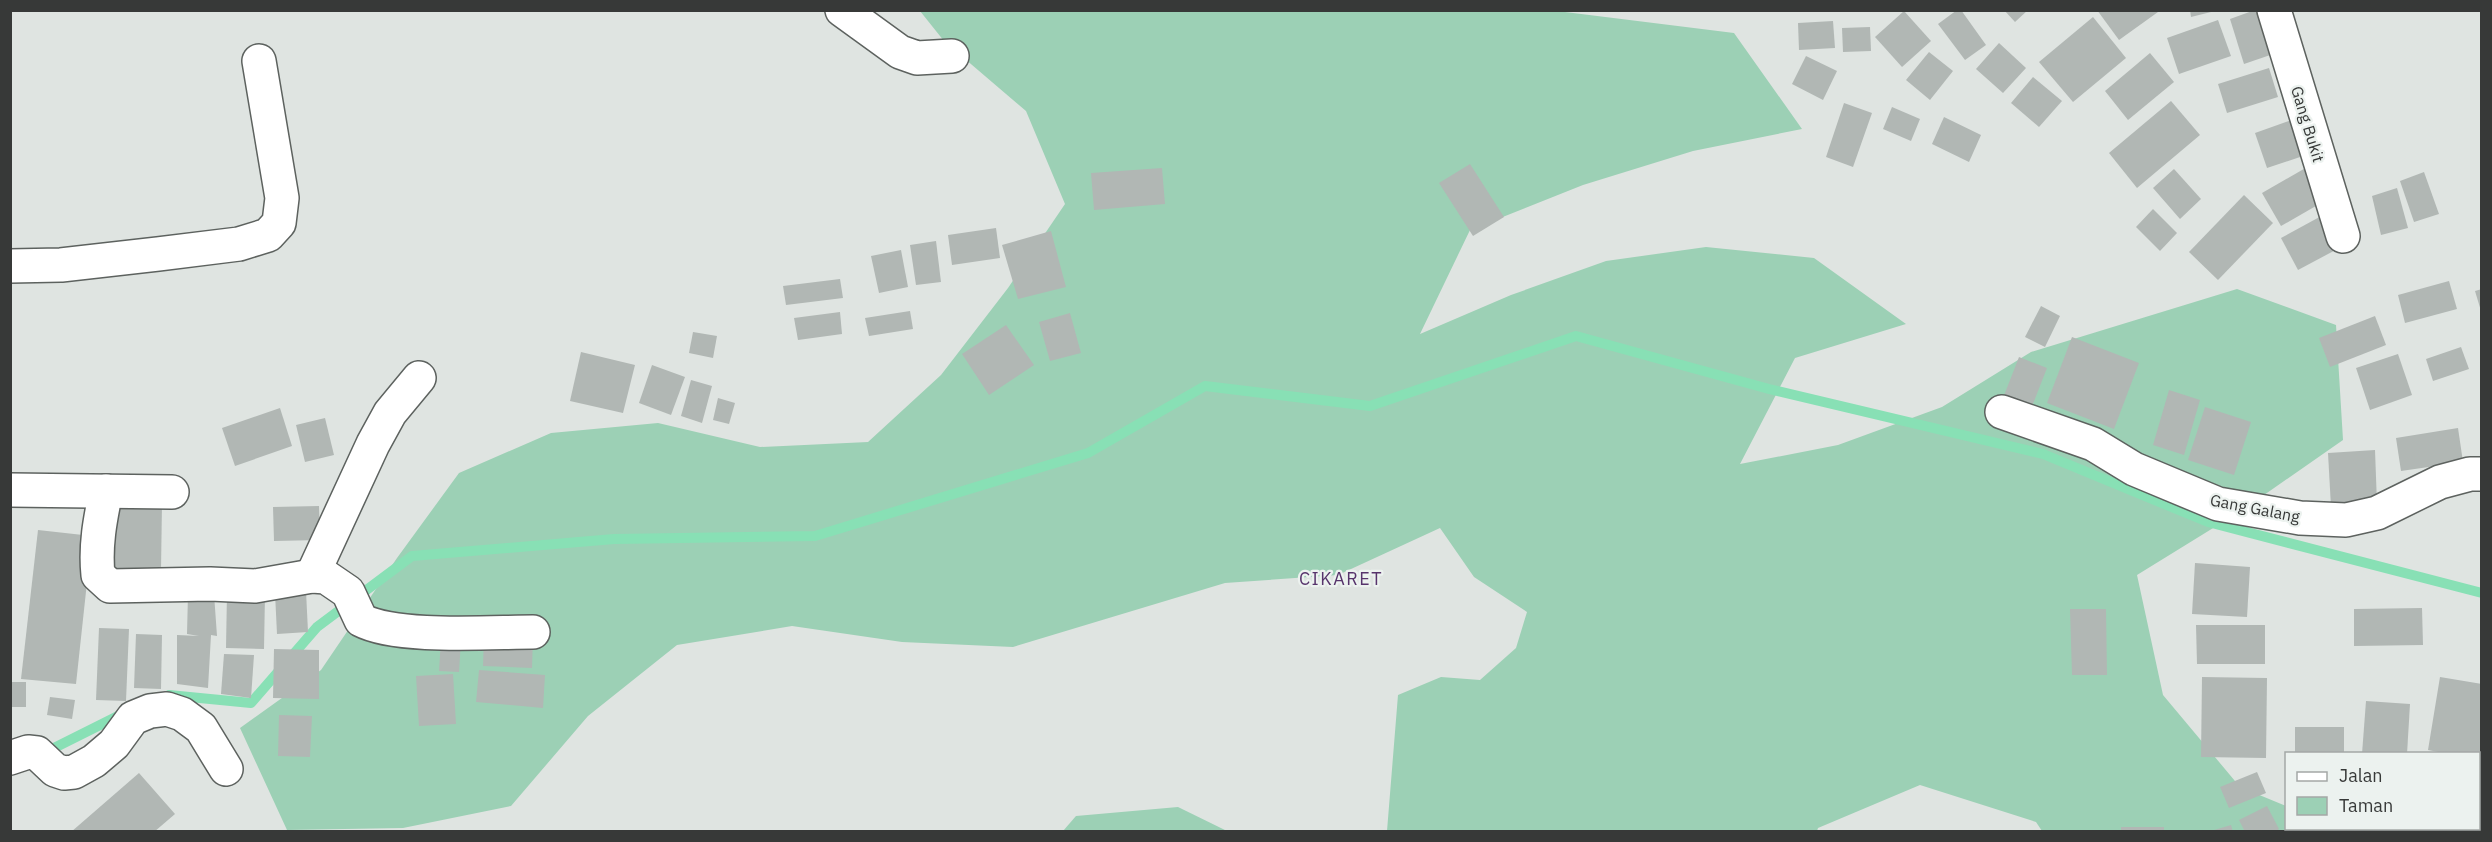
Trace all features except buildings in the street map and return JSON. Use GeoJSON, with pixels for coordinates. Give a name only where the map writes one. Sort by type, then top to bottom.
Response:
{"type":"FeatureCollection","features":[{"type":"Feature","properties":{"kind":"street"},"geometry":{"type":"LineString","coordinates":[[842,10],[900,52],[917,58],[952,56]]}},
{"type":"Feature","properties":{"kind":"street","name":"Gang Bukit"},"geometry":{"type":"LineString","coordinates":[[2274,10],[2343,236]]}},
{"type":"Feature","properties":{"kind":"street"},"geometry":{"type":"LineString","coordinates":[[10,266],[61,265],[158,254],[239,244],[268,235],[279,223],[282,198],[259,62]]}},
{"type":"Feature","properties":{"kind":"street"},"geometry":{"type":"LineString","coordinates":[[319,576],[372,444],[390,413],[419,378]]}},
{"type":"Feature","properties":{"kind":"street","name":"Gang Galang"},"geometry":{"type":"LineString","coordinates":[[2002,412],[2093,444],[2134,469],[2218,504],[2300,518],[2346,520],[2377,513],[2440,482],[2470,474],[2481,474]]}},
{"type":"Feature","properties":{"kind":"street"},"geometry":{"type":"LineString","coordinates":[[10,490],[172,492]]}},
{"type":"Feature","properties":{"kind":"street"},"geometry":{"type":"LineString","coordinates":[[106,491],[98,531],[96,557],[98,575],[110,586],[210,584],[255,586],[319,576],[342,587],[354,602],[361,620],[374,626],[396,630],[533,632]]}},
{"type":"Feature","properties":{"kind":"street"},"geometry":{"type":"LineString","coordinates":[[34,760],[64,773],[74,772],[94,761],[114,744],[133,718],[150,711],[167,709],[182,714],[201,728],[226,769]]}},
{"type":"Feature","properties":{"kind":"green space"},"geometry":{"type":"Polygon","coordinates":[[[1549,10],[1734,33],[1802,129],[1693,151],[1583,185],[1470,230],[1420,334],[1511,295],[1606,261],[1706,247],[1814,258],[1906,324],[1795,358],[1740,464],[1838,445],[1942,407],[2031,352],[2237,289],[2336,325],[2343,440],[2244,509],[2137,575],[2163,695],[2240,787],[2285,806],[2285,830],[2480,830],[2481,802],[2482,831],[2042,831],[2036,822],[1920,785],[1818,828],[1817,831],[1387,831],[1398,695],[1441,677],[1480,680],[1516,648],[1527,612],[1474,577],[1440,528],[1338,575],[1225,583],[1013,647],[902,642],[792,626],[677,645],[588,716],[511,806],[403,828],[287,830],[240,728],[321,670],[397,558],[459,473],[551,433],[658,423],[760,447],[868,442],[941,375],[1008,288],[1065,204],[1026,111],[944,41],[920,11],[1549,10]]]}},
{"type":"Feature","properties":{"kind":"green space"},"geometry":{"type":"Polygon","coordinates":[[[1178,807],[1227,831],[1063,831],[1076,816],[1178,807]]]}},
{"type":"Feature","properties":{"kind":"waterway"},"geometry":{"type":"LineString","coordinates":[[169,695],[251,703],[317,627],[412,556],[614,539],[815,536],[1088,453],[1205,386],[1370,406],[1576,336],[1769,389],[2043,454],[2208,522],[2482,593]]}},
{"type":"Feature","properties":{"kind":"waterway"},"geometry":{"type":"LineString","coordinates":[[44,753],[124,713]]}},
{"type":"Feature","properties":{"kind":"district","name":"CIKARET"},"geometry":{"type":"Point","coordinates":[1341,578]}}]}
